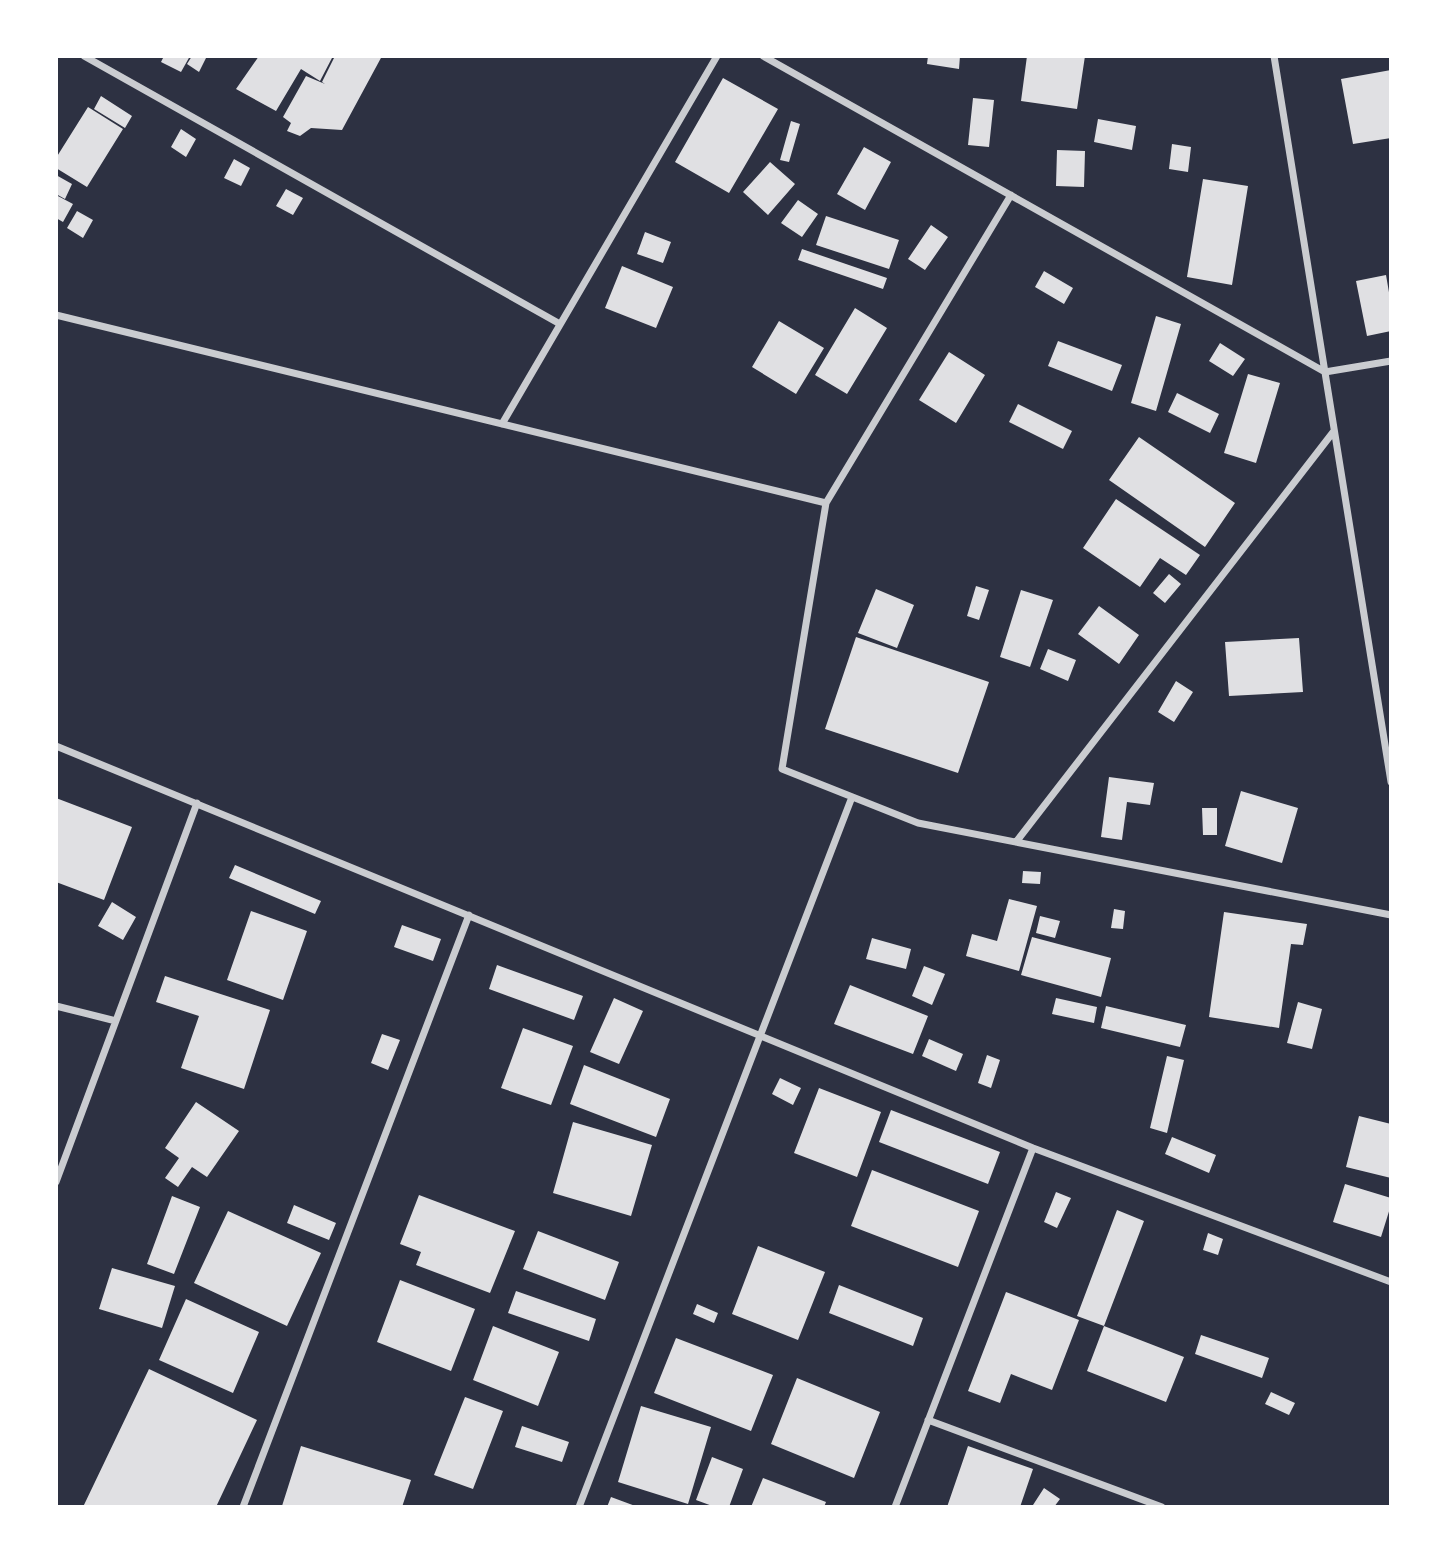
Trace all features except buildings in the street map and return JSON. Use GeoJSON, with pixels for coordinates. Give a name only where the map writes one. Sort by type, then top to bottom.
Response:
{"type":"FeatureCollection","features":[{"type":"Feature","properties":{"kind":"street"},"geometry":{"type":"LineString","coordinates":[[84,56],[560,324]]}},
{"type":"Feature","properties":{"kind":"street"},"geometry":{"type":"LineString","coordinates":[[502,424],[717,56]]}},
{"type":"Feature","properties":{"kind":"street"},"geometry":{"type":"LineString","coordinates":[[763,56],[1325,372],[1391,361]]}},
{"type":"Feature","properties":{"kind":"street"},"geometry":{"type":"LineString","coordinates":[[1274,56],[1391,782]]}},
{"type":"Feature","properties":{"kind":"street"},"geometry":{"type":"LineString","coordinates":[[1011,195],[826,503],[782,769],[918,823],[1391,915]]}},
{"type":"Feature","properties":{"kind":"street"},"geometry":{"type":"LineString","coordinates":[[56,315],[826,503]]}},
{"type":"Feature","properties":{"kind":"street"},"geometry":{"type":"LineString","coordinates":[[1016,842],[1334,431]]}},
{"type":"Feature","properties":{"kind":"street"},"geometry":{"type":"LineString","coordinates":[[56,746],[1033,1148],[1391,1282]]}},
{"type":"Feature","properties":{"kind":"street"},"geometry":{"type":"LineString","coordinates":[[579,1507],[852,797]]}},
{"type":"Feature","properties":{"kind":"street"},"geometry":{"type":"LineString","coordinates":[[56,1182],[197,803]]}},
{"type":"Feature","properties":{"kind":"street"},"geometry":{"type":"LineString","coordinates":[[243,1507],[469,915]]}},
{"type":"Feature","properties":{"kind":"street"},"geometry":{"type":"LineString","coordinates":[[56,1006],[116,1021]]}},
{"type":"Feature","properties":{"kind":"street"},"geometry":{"type":"LineString","coordinates":[[895,1507],[1033,1148]]}},
{"type":"Feature","properties":{"kind":"street"},"geometry":{"type":"LineString","coordinates":[[928,1420],[1162,1507]]}}]}
